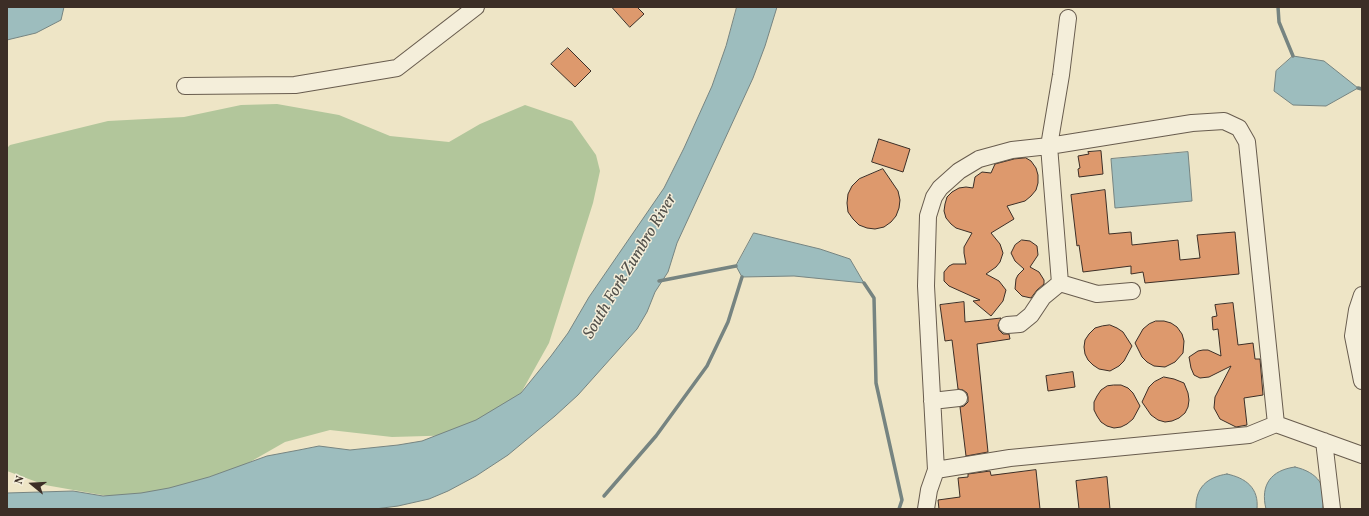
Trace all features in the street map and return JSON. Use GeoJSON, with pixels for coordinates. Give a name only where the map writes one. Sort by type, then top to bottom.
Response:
{"type":"FeatureCollection","features":[{"type":"Feature","properties":{"kind":"lane"},"geometry":{"type":"LineString","coordinates":[[185,86],[295,85],[397,68],[476,7]]}},
{"type":"Feature","properties":{"kind":"lane"},"geometry":{"type":"LineString","coordinates":[[1060,283],[1049,146],[1061,75],[1068,18]]}},
{"type":"Feature","properties":{"kind":"lane"},"geometry":{"type":"LineString","coordinates":[[926,509],[929,490],[936,470],[926,286],[928,216],[934,197],[940,188],[959,170],[979,159],[1012,150],[1049,146],[1192,123],[1224,121],[1239,128],[1247,142],[1276,424]]}},
{"type":"Feature","properties":{"kind":"lane"},"geometry":{"type":"LineString","coordinates":[[1060,283],[1096,294],[1132,291]]}},
{"type":"Feature","properties":{"kind":"lane"},"geometry":{"type":"LineString","coordinates":[[1007,325],[1020,324],[1031,315],[1043,298],[1060,283]]}},
{"type":"Feature","properties":{"kind":"lane"},"geometry":{"type":"LineString","coordinates":[[1362,295],[1357,310],[1353,336],[1362,382]]}},
{"type":"Feature","properties":{"kind":"lane"},"geometry":{"type":"LineString","coordinates":[[932,400],[959,398]]}},
{"type":"Feature","properties":{"kind":"lane"},"geometry":{"type":"LineString","coordinates":[[936,470],[1010,458],[1249,435],[1276,424],[1324,441],[1360,451]]}},
{"type":"Feature","properties":{"kind":"lane"},"geometry":{"type":"LineString","coordinates":[[1324,441],[1332,509]]}},
{"type":"Feature","properties":{"kind":"green space"},"geometry":{"type":"Polygon","coordinates":[[[277,104],[339,115],[390,136],[449,142],[480,124],[525,105],[572,121],[596,155],[600,171],[593,203],[549,343],[521,393],[461,435],[392,437],[330,430],[285,442],[243,466],[209,477],[188,488],[136,501],[45,485],[7,471],[7,148],[10,145],[108,121],[184,117],[241,105],[277,104]]]}},
{"type":"Feature","properties":{"kind":"water"},"geometry":{"type":"Polygon","coordinates":[[[7,7],[64,7],[61,20],[36,33],[7,40],[7,7]]]}},
{"type":"Feature","properties":{"kind":"water","name":"South Fork Zumbro River"},"geometry":{"type":"Polygon","coordinates":[[[737,7],[777,7],[753,78],[677,243],[668,272],[655,292],[647,312],[637,329],[578,395],[508,455],[476,476],[429,499],[398,506],[375,509],[7,509],[7,493],[73,491],[103,496],[141,493],[169,488],[209,477],[267,456],[319,446],[350,450],[422,441],[476,420],[521,393],[568,333],[589,297],[664,188],[712,86],[726,46],[737,7]]]}},
{"type":"Feature","properties":{"kind":"water"},"geometry":{"type":"Polygon","coordinates":[[[1293,56],[1324,61],[1358,88],[1326,106],[1293,105],[1274,91],[1276,71],[1293,56]]]}},
{"type":"Feature","properties":{"kind":"water"},"geometry":{"type":"Polygon","coordinates":[[[1188,152],[1192,201],[1115,208],[1111,159],[1188,152]]]}},
{"type":"Feature","properties":{"kind":"water"},"geometry":{"type":"Polygon","coordinates":[[[754,233],[820,249],[850,259],[864,283],[794,276],[742,277],[736,266],[754,233]]]}},
{"type":"Feature","properties":{"kind":"water"},"geometry":{"type":"Polygon","coordinates":[[[1295,467],[1309,472],[1319,481],[1324,493],[1322,509],[1266,509],[1265,493],[1269,480],[1280,471],[1295,467]]]}},
{"type":"Feature","properties":{"kind":"water"},"geometry":{"type":"Polygon","coordinates":[[[1227,474],[1240,478],[1250,485],[1256,495],[1257,509],[1196,509],[1196,502],[1200,489],[1208,481],[1227,474]]]}},
{"type":"Feature","properties":{"kind":"building"},"geometry":{"type":"Polygon","coordinates":[[[612,7],[637,7],[644,14],[630,27],[612,7]]]}},
{"type":"Feature","properties":{"kind":"building"},"geometry":{"type":"Polygon","coordinates":[[[568,48],[591,71],[575,87],[551,64],[568,48]]]}},
{"type":"Feature","properties":{"kind":"building"},"geometry":{"type":"Polygon","coordinates":[[[879,139],[910,149],[903,172],[872,162],[879,139]]]}},
{"type":"Feature","properties":{"kind":"building"},"geometry":{"type":"Polygon","coordinates":[[[1101,151],[1103,174],[1079,177],[1078,169],[1080,168],[1078,156],[1089,154],[1088,152],[1101,151]]]}},
{"type":"Feature","properties":{"kind":"building"},"geometry":{"type":"Polygon","coordinates":[[[1026,158],[1031,161],[1036,168],[1038,183],[1036,190],[1025,201],[1007,206],[1014,219],[991,233],[1000,244],[1003,253],[1000,262],[996,267],[986,274],[999,281],[1006,290],[1003,301],[991,316],[973,301],[980,300],[949,286],[944,281],[944,272],[949,266],[953,264],[966,264],[964,247],[972,233],[956,228],[951,224],[946,218],[944,211],[945,204],[947,197],[959,188],[973,188],[975,177],[982,172],[991,173],[995,164],[1014,159],[1026,158]]]}},
{"type":"Feature","properties":{"kind":"building"},"geometry":{"type":"Polygon","coordinates":[[[883,169],[898,191],[900,200],[899,208],[896,216],[884,227],[875,229],[867,228],[859,225],[848,212],[848,194],[852,186],[859,179],[883,169]]]}},
{"type":"Feature","properties":{"kind":"building"},"geometry":{"type":"Polygon","coordinates":[[[1105,190],[1109,234],[1131,232],[1132,245],[1178,240],[1180,260],[1200,258],[1197,235],[1235,232],[1239,274],[1145,283],[1143,272],[1131,274],[1131,266],[1083,272],[1079,245],[1077,246],[1071,195],[1105,190]]]}},
{"type":"Feature","properties":{"kind":"building"},"geometry":{"type":"Polygon","coordinates":[[[1022,240],[1030,241],[1037,246],[1038,255],[1030,267],[1039,272],[1044,280],[1044,284],[1031,298],[1022,296],[1015,289],[1016,279],[1024,269],[1015,261],[1011,253],[1015,245],[1022,240]]]}},
{"type":"Feature","properties":{"kind":"building"},"geometry":{"type":"Polygon","coordinates":[[[964,302],[965,322],[1001,318],[998,325],[999,330],[1003,334],[1009,334],[1010,339],[977,344],[988,452],[966,456],[960,407],[964,406],[968,402],[968,397],[967,393],[958,389],[952,340],[945,341],[940,305],[964,302]]]}},
{"type":"Feature","properties":{"kind":"building"},"geometry":{"type":"Polygon","coordinates":[[[1233,303],[1238,345],[1253,343],[1255,359],[1260,359],[1263,395],[1244,398],[1247,425],[1236,427],[1220,419],[1214,408],[1215,397],[1231,366],[1209,377],[1200,378],[1194,375],[1189,357],[1198,351],[1203,350],[1208,350],[1221,356],[1218,329],[1213,330],[1212,317],[1217,316],[1215,305],[1233,303]]]}},
{"type":"Feature","properties":{"kind":"building"},"geometry":{"type":"Polygon","coordinates":[[[1156,321],[1171,323],[1177,327],[1182,334],[1184,341],[1183,353],[1175,362],[1165,367],[1154,366],[1147,362],[1142,357],[1135,343],[1143,329],[1156,321]]]}},
{"type":"Feature","properties":{"kind":"building"},"geometry":{"type":"Polygon","coordinates":[[[1110,325],[1123,332],[1132,346],[1124,361],[1110,371],[1099,369],[1093,365],[1085,354],[1084,347],[1085,340],[1095,328],[1110,325]]]}},
{"type":"Feature","properties":{"kind":"building"},"geometry":{"type":"Polygon","coordinates":[[[1073,372],[1075,387],[1048,391],[1046,376],[1073,372]]]}},
{"type":"Feature","properties":{"kind":"building"},"geometry":{"type":"Polygon","coordinates":[[[1164,377],[1184,383],[1189,400],[1185,413],[1179,418],[1165,422],[1158,420],[1151,415],[1142,402],[1149,387],[1154,382],[1164,377]]]}},
{"type":"Feature","properties":{"kind":"building"},"geometry":{"type":"Polygon","coordinates":[[[1121,385],[1128,388],[1133,393],[1140,406],[1133,419],[1121,427],[1114,428],[1101,422],[1094,410],[1094,402],[1101,390],[1107,386],[1121,385]]]}},
{"type":"Feature","properties":{"kind":"building"},"geometry":{"type":"Polygon","coordinates":[[[1036,470],[1040,509],[939,509],[938,500],[960,497],[958,478],[968,477],[968,474],[990,471],[991,475],[1036,470]]]}},
{"type":"Feature","properties":{"kind":"building"},"geometry":{"type":"Polygon","coordinates":[[[1107,477],[1110,509],[1079,509],[1076,481],[1107,477]]]}},
{"type":"Feature","properties":{"kind":"waterway"},"geometry":{"type":"LineString","coordinates":[[1278,7],[1279,22],[1293,56]]}},
{"type":"Feature","properties":{"kind":"waterway"},"geometry":{"type":"LineString","coordinates":[[1358,88],[1362,89]]}},
{"type":"Feature","properties":{"kind":"waterway"},"geometry":{"type":"LineString","coordinates":[[659,281],[736,266]]}},
{"type":"Feature","properties":{"kind":"waterway"},"geometry":{"type":"LineString","coordinates":[[604,496],[656,436],[707,366],[728,322],[742,277]]}},
{"type":"Feature","properties":{"kind":"waterway"},"geometry":{"type":"LineString","coordinates":[[864,283],[874,298],[876,383],[902,500],[899,509]]}}]}
